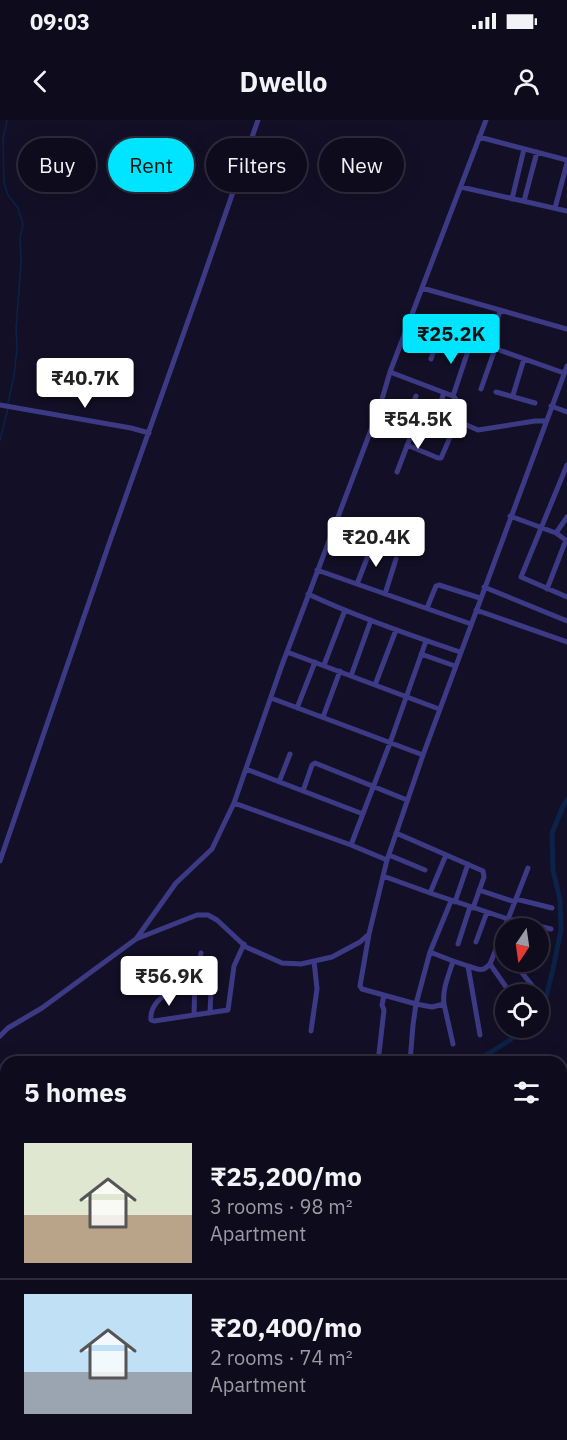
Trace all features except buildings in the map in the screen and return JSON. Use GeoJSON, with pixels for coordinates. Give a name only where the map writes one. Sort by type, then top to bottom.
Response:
{"type":"FeatureCollection","features":[{"type":"Feature","properties":{"kind":"street"},"geometry":{"type":"LineString","coordinates":[[0,861],[258,120]]}},
{"type":"Feature","properties":{"kind":"street"},"geometry":{"type":"LineString","coordinates":[[136,939],[177,884],[212,849],[234,803],[308,594],[486,120]]}},
{"type":"Feature","properties":{"kind":"street"},"geometry":{"type":"LineString","coordinates":[[479,137],[567,161],[555,208]]}},
{"type":"Feature","properties":{"kind":"street"},"geometry":{"type":"LineString","coordinates":[[512,199],[524,148]]}},
{"type":"Feature","properties":{"kind":"street"},"geometry":{"type":"LineString","coordinates":[[524,201],[537,152]]}},
{"type":"Feature","properties":{"kind":"street"},"geometry":{"type":"LineString","coordinates":[[461,187],[567,211]]}},
{"type":"Feature","properties":{"kind":"street"},"geometry":{"type":"LineString","coordinates":[[422,288],[567,329]]}},
{"type":"Feature","properties":{"kind":"street"},"geometry":{"type":"LineString","coordinates":[[488,346],[500,311]]}},
{"type":"Feature","properties":{"kind":"street"},"geometry":{"type":"LineString","coordinates":[[410,321],[564,373]]}},
{"type":"Feature","properties":{"kind":"street"},"geometry":{"type":"LineString","coordinates":[[431,359],[440,332]]}},
{"type":"Feature","properties":{"kind":"street"},"geometry":{"type":"LineString","coordinates":[[453,396],[471,342]]}},
{"type":"Feature","properties":{"kind":"street"},"geometry":{"type":"LineString","coordinates":[[481,388],[495,349]]}},
{"type":"Feature","properties":{"kind":"street"},"geometry":{"type":"LineString","coordinates":[[513,395],[524,359]]}},
{"type":"Feature","properties":{"kind":"street"},"geometry":{"type":"LineString","coordinates":[[444,1004],[432,1007],[362,989],[360,986],[369,934],[388,858],[423,754],[567,366]]}},
{"type":"Feature","properties":{"kind":"street"},"geometry":{"type":"LineString","coordinates":[[390,372],[457,399],[455,420],[440,459],[408,445]]}},
{"type":"Feature","properties":{"kind":"street"},"geometry":{"type":"LineString","coordinates":[[496,392],[535,403]]}},
{"type":"Feature","properties":{"kind":"street"},"geometry":{"type":"LineString","coordinates":[[432,425],[444,393]]}},
{"type":"Feature","properties":{"kind":"street"},"geometry":{"type":"LineString","coordinates":[[408,416],[416,396]]}},
{"type":"Feature","properties":{"kind":"street"},"geometry":{"type":"LineString","coordinates":[[1,405],[149,433]]}},
{"type":"Feature","properties":{"kind":"street"},"geometry":{"type":"LineString","coordinates":[[380,406],[450,432]]}},
{"type":"Feature","properties":{"kind":"street"},"geometry":{"type":"LineString","coordinates":[[551,406],[567,412]]}},
{"type":"Feature","properties":{"kind":"street"},"geometry":{"type":"LineString","coordinates":[[397,472],[417,420]]}},
{"type":"Feature","properties":{"kind":"street"},"geometry":{"type":"LineString","coordinates":[[455,420],[478,430],[545,421]]}},
{"type":"Feature","properties":{"kind":"street"},"geometry":{"type":"LineString","coordinates":[[567,465],[521,578],[567,597]]}},
{"type":"Feature","properties":{"kind":"street"},"geometry":{"type":"LineString","coordinates":[[510,516],[541,527],[567,540],[547,589]]}},
{"type":"Feature","properties":{"kind":"street"},"geometry":{"type":"LineString","coordinates":[[555,533],[567,517]]}},
{"type":"Feature","properties":{"kind":"street"},"geometry":{"type":"LineString","coordinates":[[357,584],[373,543]]}},
{"type":"Feature","properties":{"kind":"street"},"geometry":{"type":"LineString","coordinates":[[385,594],[396,559]]}},
{"type":"Feature","properties":{"kind":"street"},"geometry":{"type":"LineString","coordinates":[[317,570],[471,624]]}},
{"type":"Feature","properties":{"kind":"street"},"geometry":{"type":"LineString","coordinates":[[427,608],[436,586],[439,585],[480,598]]}},
{"type":"Feature","properties":{"kind":"street"},"geometry":{"type":"LineString","coordinates":[[484,587],[567,621]]}},
{"type":"Feature","properties":{"kind":"street"},"geometry":{"type":"LineString","coordinates":[[308,594],[396,630],[460,652]]}},
{"type":"Feature","properties":{"kind":"street"},"geometry":{"type":"LineString","coordinates":[[324,665],[345,610]]}},
{"type":"Feature","properties":{"kind":"street"},"geometry":{"type":"LineString","coordinates":[[476,610],[567,642]]}},
{"type":"Feature","properties":{"kind":"street"},"geometry":{"type":"LineString","coordinates":[[351,676],[371,620]]}},
{"type":"Feature","properties":{"kind":"street"},"geometry":{"type":"LineString","coordinates":[[375,685],[396,630]]}},
{"type":"Feature","properties":{"kind":"street"},"geometry":{"type":"LineString","coordinates":[[351,845],[426,641]]}},
{"type":"Feature","properties":{"kind":"street"},"geometry":{"type":"LineString","coordinates":[[287,652],[439,709]]}},
{"type":"Feature","properties":{"kind":"street"},"geometry":{"type":"LineString","coordinates":[[421,654],[455,666]]}},
{"type":"Feature","properties":{"kind":"street"},"geometry":{"type":"LineString","coordinates":[[297,708],[315,662]]}},
{"type":"Feature","properties":{"kind":"street"},"geometry":{"type":"LineString","coordinates":[[322,717],[340,671]]}},
{"type":"Feature","properties":{"kind":"street"},"geometry":{"type":"LineString","coordinates":[[271,698],[423,754]]}},
{"type":"Feature","properties":{"kind":"street"},"geometry":{"type":"LineString","coordinates":[[279,782],[290,754]]}},
{"type":"Feature","properties":{"kind":"street"},"geometry":{"type":"LineString","coordinates":[[303,791],[312,765],[315,763],[407,800]]}},
{"type":"Feature","properties":{"kind":"street"},"geometry":{"type":"LineString","coordinates":[[246,769],[363,814]]}},
{"type":"Feature","properties":{"kind":"street"},"geometry":{"type":"LineString","coordinates":[[234,803],[425,870]]}},
{"type":"Feature","properties":{"kind":"street"},"geometry":{"type":"LineString","coordinates":[[396,833],[484,872],[458,944]]}},
{"type":"Feature","properties":{"kind":"street"},"geometry":{"type":"LineString","coordinates":[[430,893],[446,855]]}},
{"type":"Feature","properties":{"kind":"street"},"geometry":{"type":"LineString","coordinates":[[410,1056],[416,1004],[430,952],[468,864]]}},
{"type":"Feature","properties":{"kind":"street"},"geometry":{"type":"LineString","coordinates":[[508,918],[528,868]]}},
{"type":"Feature","properties":{"kind":"street"},"geometry":{"type":"LineString","coordinates":[[383,876],[505,918]]}},
{"type":"Feature","properties":{"kind":"street"},"geometry":{"type":"LineString","coordinates":[[479,890],[515,901],[552,908]]}},
{"type":"Feature","properties":{"kind":"street"},"geometry":{"type":"LineString","coordinates":[[476,942],[487,912]]}},
{"type":"Feature","properties":{"kind":"street"},"geometry":{"type":"LineString","coordinates":[[0,1036],[8,1028],[42,1008],[136,939],[197,915],[208,915],[217,920],[244,945],[282,963],[301,964],[332,957],[360,942],[369,934]]}},
{"type":"Feature","properties":{"kind":"street"},"geometry":{"type":"LineString","coordinates":[[179,984],[156,1002],[151,1011],[151,1020],[228,1010],[234,966],[244,945]]}},
{"type":"Feature","properties":{"kind":"street"},"geometry":{"type":"LineString","coordinates":[[430,952],[481,970],[486,969],[495,955]]}},
{"type":"Feature","properties":{"kind":"street"},"geometry":{"type":"LineString","coordinates":[[194,1015],[195,987],[201,953]]}},
{"type":"Feature","properties":{"kind":"street"},"geometry":{"type":"LineString","coordinates":[[210,1013],[214,959]]}},
{"type":"Feature","properties":{"kind":"street"},"geometry":{"type":"LineString","coordinates":[[311,1032],[317,989],[314,961]]}},
{"type":"Feature","properties":{"kind":"street"},"geometry":{"type":"LineString","coordinates":[[453,961],[443,993],[453,1044]]}},
{"type":"Feature","properties":{"kind":"street"},"geometry":{"type":"LineString","coordinates":[[490,964],[504,984]]}},
{"type":"Feature","properties":{"kind":"street"},"geometry":{"type":"LineString","coordinates":[[468,966],[480,1035]]}},
{"type":"Feature","properties":{"kind":"street"},"geometry":{"type":"LineString","coordinates":[[521,972],[531,984]]}},
{"type":"Feature","properties":{"kind":"street"},"geometry":{"type":"LineString","coordinates":[[379,1056],[384,996]]}},
{"type":"Feature","properties":{"kind":"street"},"geometry":{"type":"LineString","coordinates":[[0,1028],[8,1028]]}},
{"type":"Feature","properties":{"kind":"waterway"},"geometry":{"type":"LineString","coordinates":[[7,120],[3,139],[4,183],[8,195],[18,208],[23,224],[20,238],[17,349],[8,403]]}},
{"type":"Feature","properties":{"kind":"waterway"},"geometry":{"type":"LineString","coordinates":[[0,440],[8,408]]}},
{"type":"Feature","properties":{"kind":"waterway"},"geometry":{"type":"LineString","coordinates":[[549,985],[561,930],[560,900],[553,870],[552,833],[567,800]]}},
{"type":"Feature","properties":{"kind":"waterway"},"geometry":{"type":"LineString","coordinates":[[485,1056],[512,1038]]}}]}
